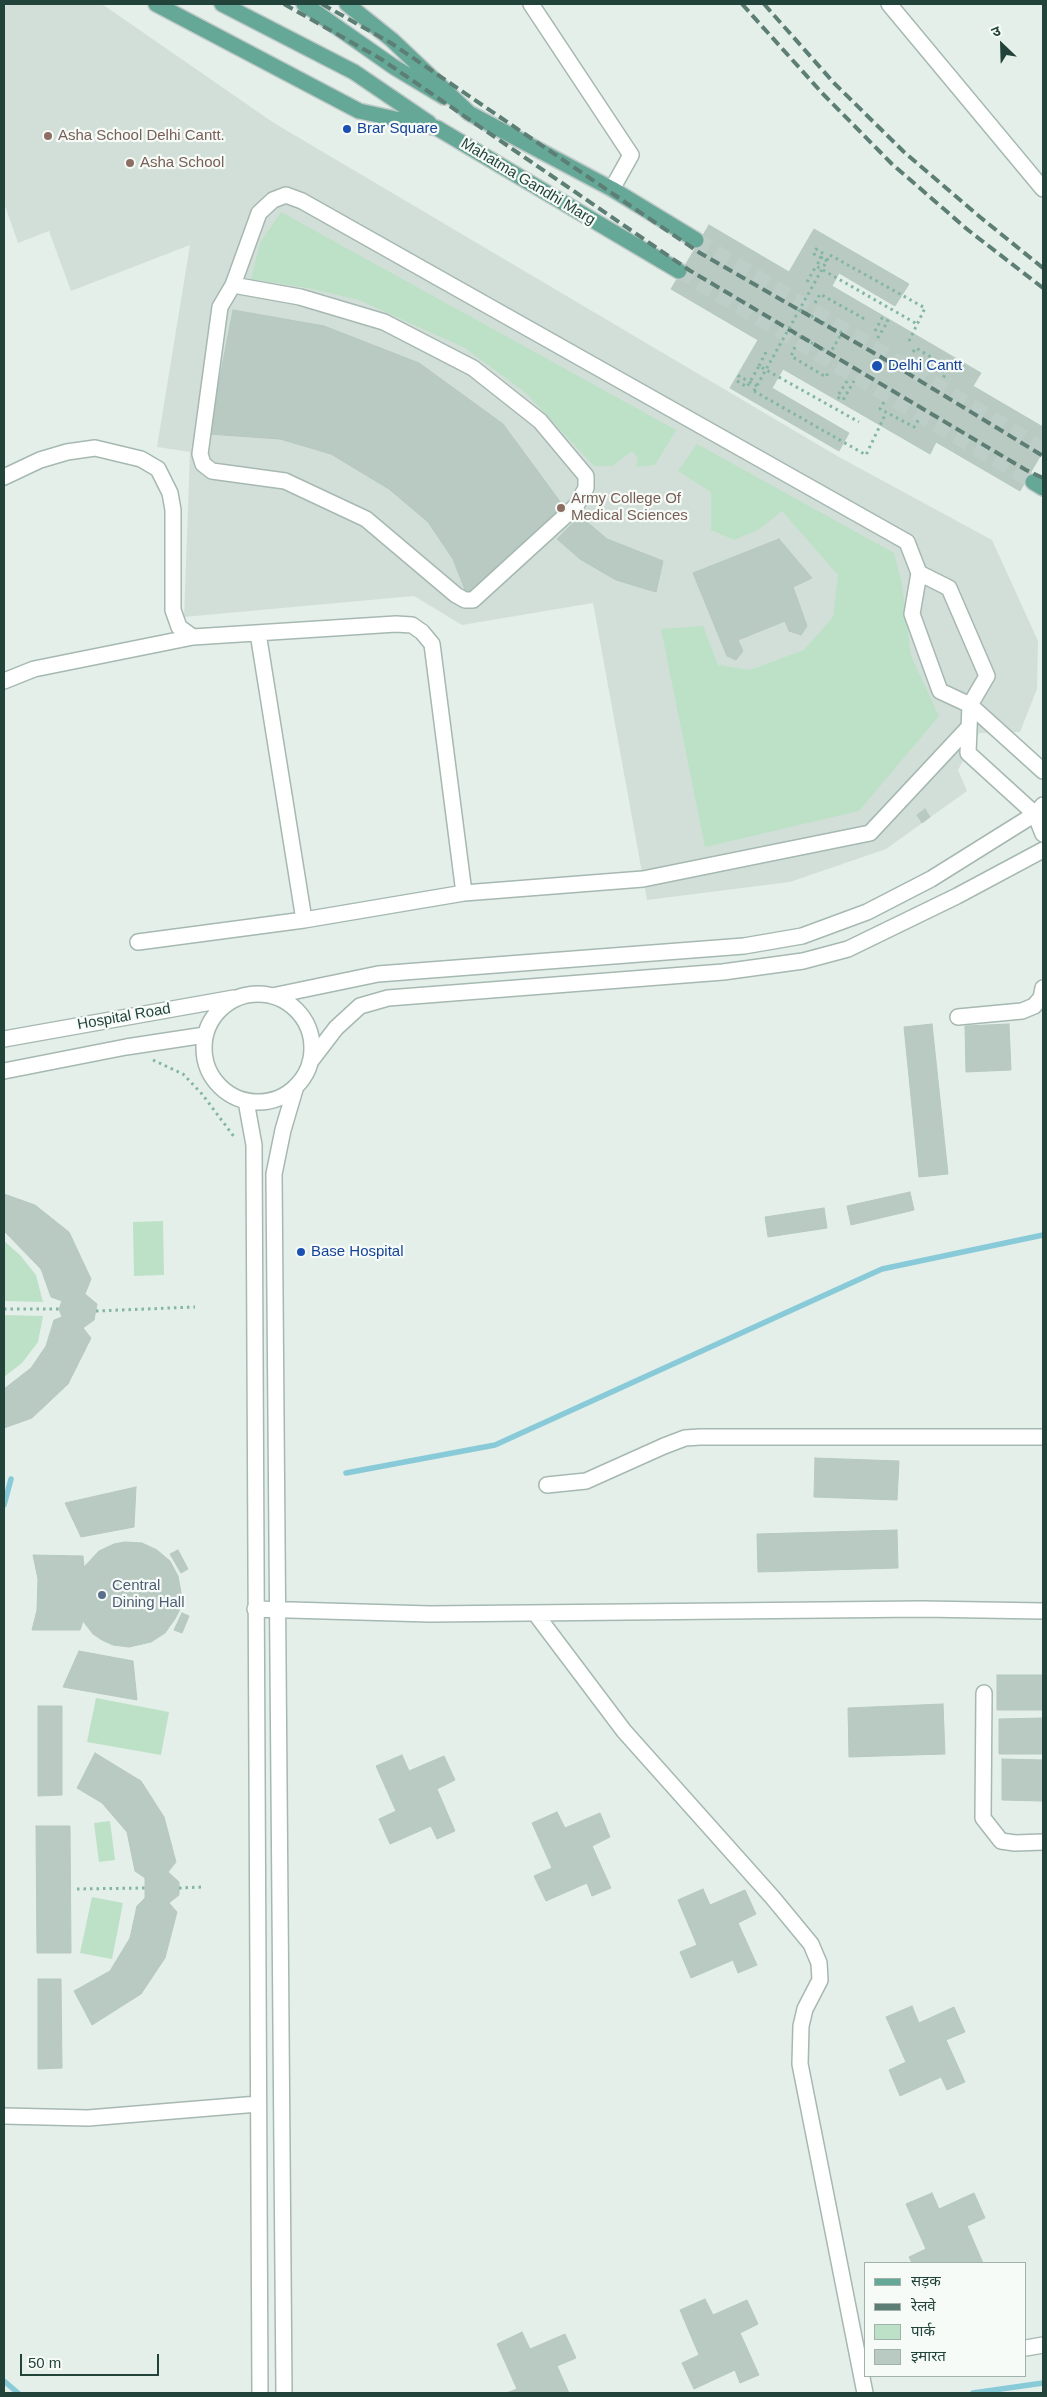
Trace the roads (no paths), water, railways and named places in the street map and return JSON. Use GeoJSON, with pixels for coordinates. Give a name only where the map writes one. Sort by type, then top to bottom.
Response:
{"type":"FeatureCollection","features":[{"type":"Feature","properties":{"kind":"main road","name":"Mahatma Gandhi Marg"},"geometry":{"type":"LineString","coordinates":[[156,4],[359,111],[437,128],[679,271]]}},
{"type":"Feature","properties":{"kind":"main road"},"geometry":{"type":"LineString","coordinates":[[222,4],[354,72],[437,128]]}},
{"type":"Feature","properties":{"kind":"main road"},"geometry":{"type":"LineString","coordinates":[[304,4],[394,67],[469,113]]}},
{"type":"Feature","properties":{"kind":"main road","name":"Mahatma Gandhi Marg"},"geometry":{"type":"LineString","coordinates":[[347,4],[392,40],[469,113],[612,190],[696,240]]}},
{"type":"Feature","properties":{"kind":"street"},"geometry":{"type":"LineString","coordinates":[[531,4],[631,155],[612,190]]}},
{"type":"Feature","properties":{"kind":"street"},"geometry":{"type":"LineString","coordinates":[[889,4],[1043,189]]}},
{"type":"Feature","properties":{"kind":"street"},"geometry":{"type":"LineString","coordinates":[[233,285],[300,298],[384,322],[473,368],[540,421],[586,476],[586,488],[576,506],[473,600],[465,600],[456,595],[366,519],[285,481],[212,471],[203,464],[200,454],[220,307],[233,285],[259,213],[273,200],[286,195],[302,200],[907,542],[918,573],[912,614],[940,691],[970,705],[1043,770]]}},
{"type":"Feature","properties":{"kind":"street"},"geometry":{"type":"LineString","coordinates":[[4,477],[40,460],[67,452],[95,448],[141,459],[158,470],[170,493],[173,510],[173,610],[179,626],[193,637]]}},
{"type":"Feature","properties":{"kind":"street"},"geometry":{"type":"LineString","coordinates":[[918,573],[949,588],[987,676],[970,705],[968,753],[1039,810],[1043,834]]}},
{"type":"Feature","properties":{"kind":"street"},"geometry":{"type":"LineString","coordinates":[[4,681],[34,669],[193,637],[396,624],[412,625],[422,632],[432,644],[464,893]]}},
{"type":"Feature","properties":{"kind":"street"},"geometry":{"type":"LineString","coordinates":[[258,633],[304,920]]}},
{"type":"Feature","properties":{"kind":"street"},"geometry":{"type":"LineString","coordinates":[[138,942],[304,920],[464,893],[643,879],[870,833],[969,727]]}},
{"type":"Feature","properties":{"kind":"street"},"geometry":{"type":"LineString","coordinates":[[272,996],[378,974],[744,946],[802,936],[867,912],[931,879],[1039,810]]}},
{"type":"Feature","properties":{"kind":"street"},"geometry":{"type":"LineString","coordinates":[[284,2393],[274,1174],[283,1130],[296,1086],[310,1062],[336,1028],[360,1006],[388,998],[723,972],[803,961],[848,949],[957,896],[1043,850]]}},
{"type":"Feature","properties":{"kind":"street"},"geometry":{"type":"LineString","coordinates":[[958,1017],[1022,1011],[1034,1006],[1041,998],[1043,988]]}},
{"type":"Feature","properties":{"kind":"street"},"geometry":{"type":"LineString","coordinates":[[296,1086],[273,1100],[246,1100],[222,1088],[213,1078],[207,1065],[204,1050],[205,1035],[211,1021],[231,1001],[244,996],[258,994],[272,996],[291,1006],[305,1021],[310,1034],[312,1048],[310,1062]]}},
{"type":"Feature","properties":{"kind":"street","name":"Hospital Road"},"geometry":{"type":"LineString","coordinates":[[4,1039],[244,996]]}},
{"type":"Feature","properties":{"kind":"street","name":"Hospital Road"},"geometry":{"type":"LineString","coordinates":[[4,1071],[126,1047],[205,1035]]}},
{"type":"Feature","properties":{"kind":"street"},"geometry":{"type":"LineString","coordinates":[[246,1100],[254,1145],[260,2393]]}},
{"type":"Feature","properties":{"kind":"street"},"geometry":{"type":"LineString","coordinates":[[547,1485],[586,1482],[685,1438],[1043,1437]]}},
{"type":"Feature","properties":{"kind":"street"},"geometry":{"type":"LineString","coordinates":[[255,1609],[430,1614],[922,1609],[1043,1611]]}},
{"type":"Feature","properties":{"kind":"street"},"geometry":{"type":"LineString","coordinates":[[535,1613],[624,1731],[773,1898],[811,1944],[819,1963],[820,1980],[805,2009],[801,2026],[800,2064],[863,2371],[865,2390]]}},
{"type":"Feature","properties":{"kind":"street"},"geometry":{"type":"LineString","coordinates":[[984,1693],[983,1818],[1001,1841],[1015,1843],[1043,1842]]}},
{"type":"Feature","properties":{"kind":"street"},"geometry":{"type":"LineString","coordinates":[[4,2116],[88,2118],[258,2104]]}},
{"type":"Feature","properties":{"kind":"street"},"geometry":{"type":"LineString","coordinates":[[1027,2348],[1043,2345]]}},
{"type":"Feature","properties":{"kind":"waterway"},"geometry":{"type":"LineString","coordinates":[[346,1473],[495,1445],[882,1269],[1043,1235]]}},
{"type":"Feature","properties":{"kind":"waterway"},"geometry":{"type":"LineString","coordinates":[[4,1505],[11,1479]]}},
{"type":"Feature","properties":{"kind":"waterway"},"geometry":{"type":"LineString","coordinates":[[4,2381],[18,2393]]}},
{"type":"Feature","properties":{"kind":"waterway"},"geometry":{"type":"LineString","coordinates":[[973,2393],[1043,2383]]}},
{"type":"Feature","properties":{"kind":"tunnel"},"geometry":{"type":"LineString","coordinates":[[696,240],[1043,449]]}},
{"type":"Feature","properties":{"kind":"tunnel"},"geometry":{"type":"LineString","coordinates":[[679,271],[1033,482]]}},
{"type":"Feature","properties":{"kind":"railway"},"geometry":{"type":"LineString","coordinates":[[284,4],[381,59],[689,270],[1026,470],[1043,478]]}},
{"type":"Feature","properties":{"kind":"railway"},"geometry":{"type":"LineString","coordinates":[[322,4],[391,43],[700,253],[881,357],[1043,456]]}},
{"type":"Feature","properties":{"kind":"railway"},"geometry":{"type":"LineString","coordinates":[[742,4],[823,94],[892,164],[968,230],[1043,288]]}},
{"type":"Feature","properties":{"kind":"railway"},"geometry":{"type":"LineString","coordinates":[[764,4],[834,83],[904,152],[1043,268]]}},
{"type":"Feature","properties":{"kind":"place","name":"Brar Square"},"geometry":{"type":"Point","coordinates":[347,129]}},
{"type":"Feature","properties":{"kind":"place","name":"Asha School Delhi Cantt."},"geometry":{"type":"Point","coordinates":[48,136]}},
{"type":"Feature","properties":{"kind":"place","name":"Asha School"},"geometry":{"type":"Point","coordinates":[130,163]}},
{"type":"Feature","properties":{"kind":"place","name":"Delhi Cantt"},"geometry":{"type":"Point","coordinates":[877,366]}},
{"type":"Feature","properties":{"kind":"place","name":"Army College Of Medical Sciences"},"geometry":{"type":"Point","coordinates":[561,508]}},
{"type":"Feature","properties":{"kind":"place","name":"Base Hospital"},"geometry":{"type":"Point","coordinates":[301,1252]}},
{"type":"Feature","properties":{"kind":"place","name":"Central Dining Hall"},"geometry":{"type":"Point","coordinates":[102,1595]}}]}
